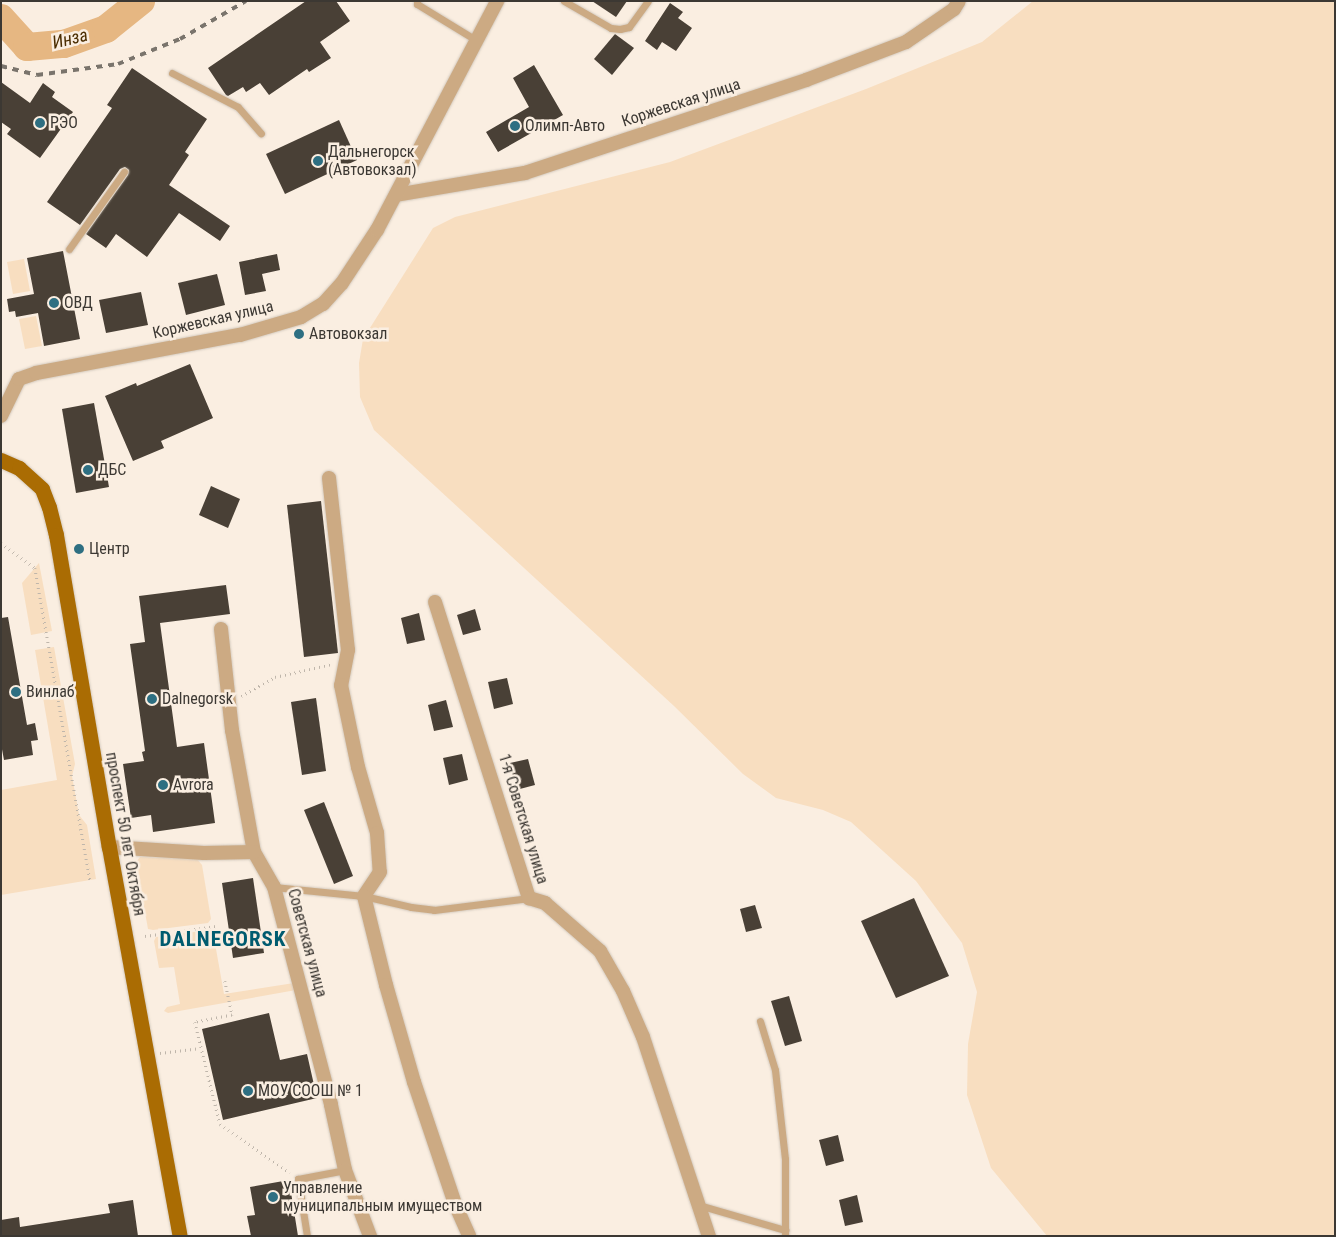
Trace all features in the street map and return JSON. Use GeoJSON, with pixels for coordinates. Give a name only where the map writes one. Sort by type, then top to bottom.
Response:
{"type":"FeatureCollection","features":[{"type":"Feature","properties":{"kind":"main road","name":"проспект 50 лет Октября"},"geometry":{"type":"LineString","coordinates":[[1,460],[19,468],[42,488],[49,507],[74,636],[109,847],[180,1236]]}},
{"type":"Feature","properties":{"kind":"street","name":"Коржевская улица"},"geometry":{"type":"LineString","coordinates":[[1,416],[19,378],[36,373],[240,335],[301,317],[324,304],[342,283],[377,230],[496,1]]}},
{"type":"Feature","properties":{"kind":"street","name":"Коржевская улица"},"geometry":{"type":"LineString","coordinates":[[396,195],[526,173],[806,80],[906,42],[954,9],[959,1]]}},
{"type":"Feature","properties":{"kind":"street"},"geometry":{"type":"LineString","coordinates":[[329,478],[348,650],[341,686],[358,767],[377,833],[380,872],[364,896],[386,985],[414,1082],[455,1204],[470,1236]]}},
{"type":"Feature","properties":{"kind":"street","name":"1-я Советская улица"},"geometry":{"type":"LineString","coordinates":[[435,602],[530,898],[545,903],[600,951],[623,991],[643,1037],[709,1236]]}},
{"type":"Feature","properties":{"kind":"street","name":"Советская улица"},"geometry":{"type":"LineString","coordinates":[[221,628],[229,703],[254,852],[274,887],[328,1096],[345,1170],[370,1236]]}},
{"type":"Feature","properties":{"kind":"street"},"geometry":{"type":"LineString","coordinates":[[109,847],[204,853],[254,852]]}},
{"type":"Feature","properties":{"kind":"lane"},"geometry":{"type":"LineString","coordinates":[[417,1],[416,4],[425,10],[476,40]]}},
{"type":"Feature","properties":{"kind":"lane"},"geometry":{"type":"LineString","coordinates":[[564,1],[611,28],[620,29],[629,27],[648,1]]}},
{"type":"Feature","properties":{"kind":"lane"},"geometry":{"type":"LineString","coordinates":[[172,73],[238,107],[262,133]]}},
{"type":"Feature","properties":{"kind":"lane"},"geometry":{"type":"LineString","coordinates":[[69,249],[124,172]]}},
{"type":"Feature","properties":{"kind":"lane"},"geometry":{"type":"LineString","coordinates":[[274,887],[364,896],[411,907],[434,910],[530,898]]}},
{"type":"Feature","properties":{"kind":"lane"},"geometry":{"type":"LineString","coordinates":[[699,1206],[785,1233],[785,1159],[776,1070],[760,1021]]}},
{"type":"Feature","properties":{"kind":"lane"},"geometry":{"type":"LineString","coordinates":[[307,1236],[298,1179],[345,1170]]}},
{"type":"Feature","properties":{"kind":"path"},"geometry":{"type":"LineString","coordinates":[[1,543],[35,568],[90,880]]}},
{"type":"Feature","properties":{"kind":"path"},"geometry":{"type":"LineString","coordinates":[[229,703],[275,677],[346,661]]}},
{"type":"Feature","properties":{"kind":"path"},"geometry":{"type":"LineString","coordinates":[[146,936],[216,926]]}},
{"type":"Feature","properties":{"kind":"path"},"geometry":{"type":"LineString","coordinates":[[226,981],[232,1015],[195,1022],[220,1124],[298,1179]]}},
{"type":"Feature","properties":{"kind":"path"},"geometry":{"type":"LineString","coordinates":[[146,1055],[200,1048]]}},
{"type":"Feature","properties":{"kind":"shaded area"},"geometry":{"type":"Polygon","coordinates":[[[1033,1],[1335,1],[1335,1236],[1047,1236],[991,1168],[967,1095],[968,1044],[977,992],[962,943],[916,881],[851,822],[823,810],[776,798],[743,774],[674,706],[374,430],[360,397],[359,363],[363,339],[433,228],[455,217],[670,162],[866,89],[982,42],[1033,1]]]}},
{"type":"Feature","properties":{"kind":"shaded area"},"geometry":{"type":"Polygon","coordinates":[[[24,259],[30,291],[13,294],[7,262],[24,259]]]}},
{"type":"Feature","properties":{"kind":"shaded area"},"geometry":{"type":"Polygon","coordinates":[[[36,316],[42,346],[25,349],[19,319],[36,316]]]}},
{"type":"Feature","properties":{"kind":"shaded area"},"geometry":{"type":"Polygon","coordinates":[[[39,563],[52,631],[31,635],[22,583],[39,563]]]}},
{"type":"Feature","properties":{"kind":"shaded area"},"geometry":{"type":"Polygon","coordinates":[[[54,647],[75,764],[72,776],[79,815],[87,825],[96,879],[1,895],[1,790],[57,780],[35,650],[54,647]]]}},
{"type":"Feature","properties":{"kind":"shaded area"},"geometry":{"type":"Polygon","coordinates":[[[140,857],[197,859],[202,865],[211,919],[208,923],[148,929],[136,862],[140,857]]]}},
{"type":"Feature","properties":{"kind":"shaded area"},"geometry":{"type":"Polygon","coordinates":[[[209,930],[213,932],[224,994],[294,983],[296,990],[168,1013],[164,1011],[167,1007],[180,1004],[174,967],[159,968],[154,941],[156,937],[209,930]]]}},
{"type":"Feature","properties":{"kind":"building"},"geometry":{"type":"Polygon","coordinates":[[[306,1],[336,1],[350,21],[320,42],[331,58],[309,72],[307,69],[269,95],[260,83],[246,92],[243,87],[228,96],[226,95],[208,68],[306,1]]]}},
{"type":"Feature","properties":{"kind":"building"},"geometry":{"type":"Polygon","coordinates":[[[592,1],[627,1],[616,17],[592,1]]]}},
{"type":"Feature","properties":{"kind":"building"},"geometry":{"type":"Polygon","coordinates":[[[670,3],[683,12],[678,18],[692,28],[676,51],[662,42],[657,50],[645,41],[670,3]]]}},
{"type":"Feature","properties":{"kind":"building"},"geometry":{"type":"Polygon","coordinates":[[[615,34],[634,48],[612,75],[594,59],[615,34]]]}},
{"type":"Feature","properties":{"kind":"building"},"geometry":{"type":"Polygon","coordinates":[[[534,65],[563,115],[498,152],[486,132],[529,107],[513,78],[534,65]]]}},
{"type":"Feature","properties":{"kind":"building"},"geometry":{"type":"Polygon","coordinates":[[[132,68],[207,119],[185,152],[189,155],[169,185],[230,226],[220,241],[179,213],[147,257],[116,234],[106,248],[86,234],[128,175],[129,170],[125,167],[120,169],[80,225],[47,202],[112,108],[107,105],[132,68]]]}},
{"type":"Feature","properties":{"kind":"building","name":"РЭО"},"geometry":{"type":"Polygon","coordinates":[[[1,82],[30,103],[43,83],[55,92],[52,97],[73,112],[40,158],[7,134],[11,129],[1,122],[1,82]]]}},
{"type":"Feature","properties":{"kind":"building"},"geometry":{"type":"Polygon","coordinates":[[[339,120],[357,160],[285,194],[266,154],[339,120]]]}},
{"type":"Feature","properties":{"kind":"building","name":"ОВД"},"geometry":{"type":"Polygon","coordinates":[[[63,251],[80,339],[44,346],[38,313],[16,317],[15,311],[9,312],[7,299],[34,294],[27,258],[63,251]]]}},
{"type":"Feature","properties":{"kind":"building"},"geometry":{"type":"Polygon","coordinates":[[[277,254],[280,270],[262,274],[266,291],[245,295],[239,262],[277,254]]]}},
{"type":"Feature","properties":{"kind":"building"},"geometry":{"type":"Polygon","coordinates":[[[217,274],[225,305],[186,315],[178,283],[217,274]]]}},
{"type":"Feature","properties":{"kind":"building"},"geometry":{"type":"Polygon","coordinates":[[[141,292],[148,325],[106,333],[99,300],[141,292]]]}},
{"type":"Feature","properties":{"kind":"building"},"geometry":{"type":"Polygon","coordinates":[[[190,364],[213,418],[161,441],[164,448],[133,461],[105,396],[136,383],[137,386],[190,364]]]}},
{"type":"Feature","properties":{"kind":"building"},"geometry":{"type":"Polygon","coordinates":[[[94,403],[109,487],[76,493],[62,409],[94,403]]]}},
{"type":"Feature","properties":{"kind":"building"},"geometry":{"type":"Polygon","coordinates":[[[211,486],[240,499],[228,528],[199,515],[211,486]]]}},
{"type":"Feature","properties":{"kind":"building"},"geometry":{"type":"Polygon","coordinates":[[[321,501],[338,653],[304,657],[287,505],[321,501]]]}},
{"type":"Feature","properties":{"kind":"building"},"geometry":{"type":"Polygon","coordinates":[[[226,585],[230,614],[160,623],[177,747],[204,743],[215,823],[153,832],[151,815],[131,818],[123,764],[144,761],[142,752],[145,751],[130,644],[145,642],[139,596],[226,585]]]}},
{"type":"Feature","properties":{"kind":"building"},"geometry":{"type":"Polygon","coordinates":[[[475,609],[481,630],[463,635],[457,615],[475,609]]]}},
{"type":"Feature","properties":{"kind":"building"},"geometry":{"type":"Polygon","coordinates":[[[419,613],[425,640],[407,644],[401,618],[419,613]]]}},
{"type":"Feature","properties":{"kind":"building"},"geometry":{"type":"Polygon","coordinates":[[[8,617],[27,725],[35,723],[38,740],[31,741],[33,755],[4,760],[1,744],[1,618],[8,617]]]}},
{"type":"Feature","properties":{"kind":"building"},"geometry":{"type":"Polygon","coordinates":[[[507,678],[513,704],[494,709],[488,682],[507,678]]]}},
{"type":"Feature","properties":{"kind":"building"},"geometry":{"type":"Polygon","coordinates":[[[316,698],[326,771],[302,775],[291,702],[316,698]]]}},
{"type":"Feature","properties":{"kind":"building"},"geometry":{"type":"Polygon","coordinates":[[[446,700],[453,727],[434,731],[428,705],[446,700]]]}},
{"type":"Feature","properties":{"kind":"building"},"geometry":{"type":"Polygon","coordinates":[[[462,754],[468,780],[449,785],[443,758],[462,754]]]}},
{"type":"Feature","properties":{"kind":"building"},"geometry":{"type":"Polygon","coordinates":[[[528,759],[535,785],[516,790],[510,763],[528,759]]]}},
{"type":"Feature","properties":{"kind":"building"},"geometry":{"type":"Polygon","coordinates":[[[324,802],[353,876],[334,884],[304,810],[324,802]]]}},
{"type":"Feature","properties":{"kind":"building"},"geometry":{"type":"Polygon","coordinates":[[[253,878],[264,953],[233,958],[222,883],[253,878]]]}},
{"type":"Feature","properties":{"kind":"building"},"geometry":{"type":"Polygon","coordinates":[[[914,898],[949,976],[896,998],[861,921],[914,898]]]}},
{"type":"Feature","properties":{"kind":"building"},"geometry":{"type":"Polygon","coordinates":[[[755,905],[762,928],[746,932],[740,909],[755,905]]]}},
{"type":"Feature","properties":{"kind":"building"},"geometry":{"type":"Polygon","coordinates":[[[789,996],[802,1041],[785,1046],[771,1001],[789,996]]]}},
{"type":"Feature","properties":{"kind":"building"},"geometry":{"type":"Polygon","coordinates":[[[269,1013],[280,1060],[307,1054],[317,1098],[223,1120],[202,1029],[269,1013]]]}},
{"type":"Feature","properties":{"kind":"building"},"geometry":{"type":"Polygon","coordinates":[[[838,1135],[844,1161],[826,1166],[819,1140],[838,1135]]]}},
{"type":"Feature","properties":{"kind":"building"},"geometry":{"type":"Polygon","coordinates":[[[289,1180],[298,1236],[251,1236],[247,1216],[255,1215],[250,1187],[289,1180]]]}},
{"type":"Feature","properties":{"kind":"building"},"geometry":{"type":"Polygon","coordinates":[[[857,1195],[863,1222],[845,1226],[839,1200],[857,1195]]]}},
{"type":"Feature","properties":{"kind":"building"},"geometry":{"type":"Polygon","coordinates":[[[133,1200],[138,1236],[1,1236],[1,1220],[19,1217],[20,1227],[110,1213],[108,1204],[133,1200]]]}},
{"type":"Feature","properties":{"kind":"waterway","name":"Инза"},"geometry":{"type":"LineString","coordinates":[[1,18],[27,47],[64,44],[106,29],[141,1]]}},
{"type":"Feature","properties":{"kind":"railway"},"geometry":{"type":"LineString","coordinates":[[1,66],[37,75],[118,64],[180,39],[246,1]]}},
{"type":"Feature","properties":{"kind":"place","name":"РЭО"},"geometry":{"type":"Point","coordinates":[40,123]}},
{"type":"Feature","properties":{"kind":"place","name":"Олимп-Авто"},"geometry":{"type":"Point","coordinates":[515,126]}},
{"type":"Feature","properties":{"kind":"place","name":"Дальнегорск (Автовокзал)"},"geometry":{"type":"Point","coordinates":[318,161]}},
{"type":"Feature","properties":{"kind":"place","name":"ОВД"},"geometry":{"type":"Point","coordinates":[54,303]}},
{"type":"Feature","properties":{"kind":"place","name":"Автовокзал"},"geometry":{"type":"Point","coordinates":[299,334]}},
{"type":"Feature","properties":{"kind":"place","name":"ДБС"},"geometry":{"type":"Point","coordinates":[88,470]}},
{"type":"Feature","properties":{"kind":"place","name":"Центр"},"geometry":{"type":"Point","coordinates":[79,549]}},
{"type":"Feature","properties":{"kind":"place","name":"Винлаб"},"geometry":{"type":"Point","coordinates":[16,692]}},
{"type":"Feature","properties":{"kind":"place","name":"Dalnegorsk"},"geometry":{"type":"Point","coordinates":[152,699]}},
{"type":"Feature","properties":{"kind":"place","name":"Avrora"},"geometry":{"type":"Point","coordinates":[163,785]}},
{"type":"Feature","properties":{"kind":"place","name":"МОУ СООШ № 1"},"geometry":{"type":"Point","coordinates":[248,1091]}},
{"type":"Feature","properties":{"kind":"place","name":"Управление муниципальным имуществом"},"geometry":{"type":"Point","coordinates":[273,1197]}},
{"type":"Feature","properties":{"kind":"district","name":"DALNEGORSK"},"geometry":{"type":"Point","coordinates":[223,939]}}]}
